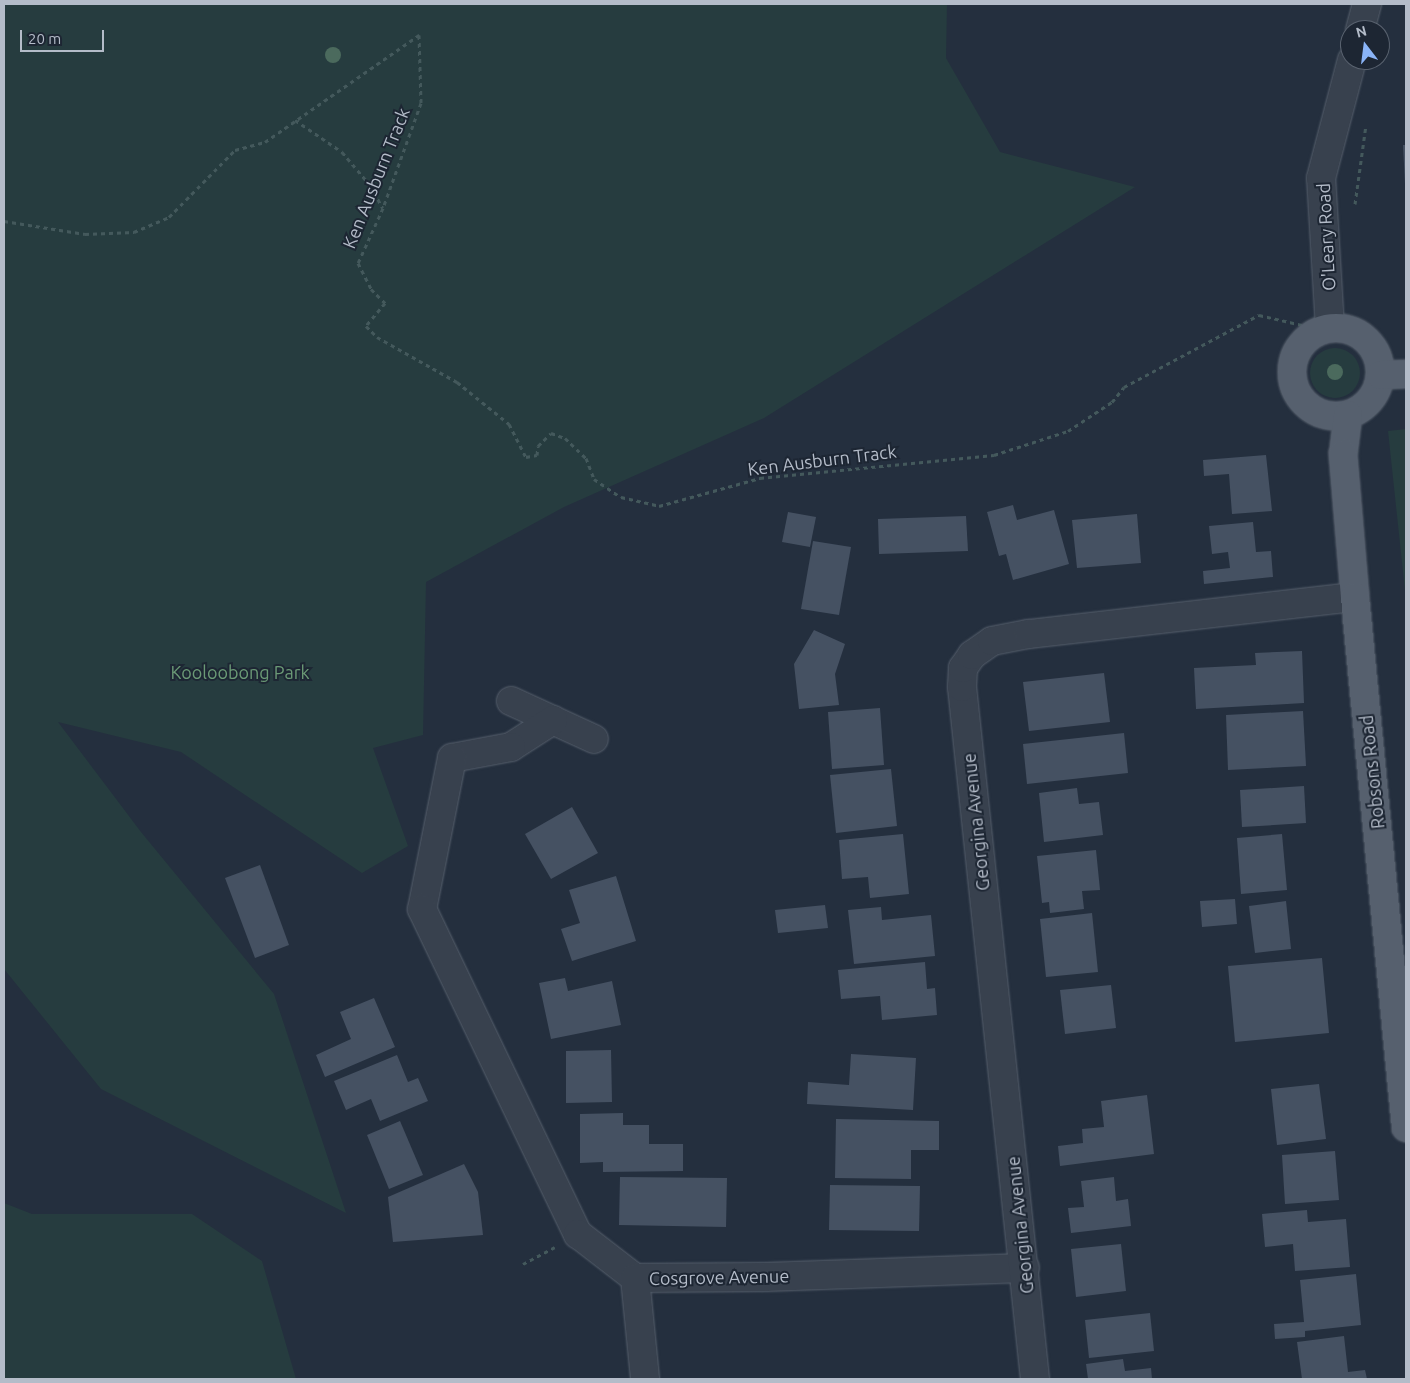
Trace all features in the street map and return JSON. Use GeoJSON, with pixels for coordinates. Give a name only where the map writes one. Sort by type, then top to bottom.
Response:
{"type":"FeatureCollection","features":[{"type":"Feature","properties":{"kind":"main road"},"geometry":{"type":"LineString","coordinates":[[1330,328],[1355,332],[1367,340],[1379,360],[1393,374],[1362,408],[1348,414],[1318,412],[1305,403],[1294,383],[1292,368],[1300,346],[1312,336],[1330,328]]}},
{"type":"Feature","properties":{"kind":"main road","name":"Robsons Road"},"geometry":{"type":"LineString","coordinates":[[1348,414],[1343,454],[1406,1128]]}},
{"type":"Feature","properties":{"kind":"street"},"geometry":{"type":"LineString","coordinates":[[1363,20],[1367,4]]}},
{"type":"Feature","properties":{"kind":"street","name":"O'Leary Road"},"geometry":{"type":"LineString","coordinates":[[1330,328],[1322,178],[1349,70]]}},
{"type":"Feature","properties":{"kind":"street","name":"Georgina Avenue"},"geometry":{"type":"LineString","coordinates":[[1035,1379],[1025,1268],[962,687],[963,668],[972,654],[992,642],[1029,634],[1355,597]]}},
{"type":"Feature","properties":{"kind":"street"},"geometry":{"type":"LineString","coordinates":[[511,701],[594,739]]}},
{"type":"Feature","properties":{"kind":"street","name":"Cosgrove Avenue"},"geometry":{"type":"LineString","coordinates":[[553,720],[511,747],[452,758],[422,909],[578,1234],[635,1278],[765,1277],[1025,1268]]}},
{"type":"Feature","properties":{"kind":"street"},"geometry":{"type":"LineString","coordinates":[[635,1278],[645,1379]]}},
{"type":"Feature","properties":{"kind":"path","name":"Ken Ausburn Track"},"geometry":{"type":"LineString","coordinates":[[4,221],[85,234],[134,232],[169,217],[235,150],[265,142],[418,34],[421,103],[383,208],[358,263],[371,289],[384,303],[366,326],[377,337],[457,382],[509,424],[526,457],[537,455],[538,446],[552,433],[565,438],[586,458],[594,479],[621,497],[659,506],[760,478],[994,455],[1068,431],[1112,402],[1124,387],[1259,315],[1330,328]]}},
{"type":"Feature","properties":{"kind":"path"},"geometry":{"type":"LineString","coordinates":[[1355,204],[1367,118]]}},
{"type":"Feature","properties":{"kind":"path"},"geometry":{"type":"LineString","coordinates":[[295,120],[342,152],[370,185],[383,208]]}},
{"type":"Feature","properties":{"kind":"path"},"geometry":{"type":"LineString","coordinates":[[523,1264],[578,1234]]}},
{"type":"Feature","properties":{"kind":"green space","name":"Kooloobong Park"},"geometry":{"type":"Polygon","coordinates":[[[4,4],[947,4],[946,58],[1000,152],[1135,187],[764,418],[564,507],[426,582],[423,735],[373,748],[408,846],[362,873],[181,752],[58,722],[141,832],[274,994],[346,1213],[101,1089],[4,969],[4,4]]]}},
{"type":"Feature","properties":{"kind":"green space"},"geometry":{"type":"Polygon","coordinates":[[[1335,348],[1345,350],[1353,355],[1358,363],[1360,373],[1358,383],[1353,391],[1345,396],[1335,398],[1325,396],[1317,391],[1312,383],[1310,373],[1312,363],[1317,355],[1325,350],[1335,348]]]}},
{"type":"Feature","properties":{"kind":"green space"},"geometry":{"type":"Polygon","coordinates":[[[1406,429],[1406,600],[1388,431],[1406,429]]]}},
{"type":"Feature","properties":{"kind":"green space"},"geometry":{"type":"Polygon","coordinates":[[[4,1203],[32,1214],[192,1214],[262,1261],[296,1379],[4,1379],[4,1203]]]}},
{"type":"Feature","properties":{"kind":"building"},"geometry":{"type":"Polygon","coordinates":[[[1403,145],[1406,145],[1406,184],[1405,184],[1403,145]]]}},
{"type":"Feature","properties":{"kind":"building"},"geometry":{"type":"Polygon","coordinates":[[[1266,455],[1272,511],[1232,514],[1229,474],[1204,476],[1203,460],[1266,455]]]}},
{"type":"Feature","properties":{"kind":"building"},"geometry":{"type":"Polygon","coordinates":[[[1013,505],[1017,520],[1054,510],[1069,564],[1013,580],[1006,554],[999,556],[987,512],[1013,505]]]}},
{"type":"Feature","properties":{"kind":"building"},"geometry":{"type":"Polygon","coordinates":[[[788,512],[816,517],[810,547],[782,542],[788,512]]]}},
{"type":"Feature","properties":{"kind":"building"},"geometry":{"type":"Polygon","coordinates":[[[1137,514],[1141,563],[1077,568],[1072,520],[1137,514]]]}},
{"type":"Feature","properties":{"kind":"building"},"geometry":{"type":"Polygon","coordinates":[[[966,516],[968,551],[879,554],[878,519],[966,516]]]}},
{"type":"Feature","properties":{"kind":"building"},"geometry":{"type":"Polygon","coordinates":[[[1253,522],[1256,552],[1271,551],[1273,577],[1204,584],[1203,571],[1230,568],[1228,552],[1212,554],[1209,526],[1253,522]]]}},
{"type":"Feature","properties":{"kind":"building"},"geometry":{"type":"Polygon","coordinates":[[[813,541],[851,547],[839,615],[801,609],[813,541]]]}},
{"type":"Feature","properties":{"kind":"building"},"geometry":{"type":"Polygon","coordinates":[[[814,630],[845,644],[835,674],[839,705],[799,709],[794,664],[814,630]]]}},
{"type":"Feature","properties":{"kind":"building"},"geometry":{"type":"Polygon","coordinates":[[[1302,651],[1304,703],[1196,709],[1194,668],[1256,665],[1255,653],[1302,651]]]}},
{"type":"Feature","properties":{"kind":"building"},"geometry":{"type":"Polygon","coordinates":[[[1104,673],[1110,722],[1029,731],[1023,682],[1104,673]]]}},
{"type":"Feature","properties":{"kind":"building"},"geometry":{"type":"Polygon","coordinates":[[[880,708],[884,765],[832,769],[828,712],[880,708]]]}},
{"type":"Feature","properties":{"kind":"building"},"geometry":{"type":"Polygon","coordinates":[[[1303,711],[1306,766],[1228,770],[1226,715],[1303,711]]]}},
{"type":"Feature","properties":{"kind":"building"},"geometry":{"type":"Polygon","coordinates":[[[1124,733],[1128,773],[1027,784],[1023,744],[1124,733]]]}},
{"type":"Feature","properties":{"kind":"building"},"geometry":{"type":"Polygon","coordinates":[[[891,769],[897,826],[836,833],[830,775],[891,769]]]}},
{"type":"Feature","properties":{"kind":"building"},"geometry":{"type":"Polygon","coordinates":[[[1304,786],[1306,823],[1242,827],[1240,790],[1304,786]]]}},
{"type":"Feature","properties":{"kind":"building"},"geometry":{"type":"Polygon","coordinates":[[[1077,788],[1079,804],[1099,802],[1103,835],[1044,842],[1039,793],[1077,788]]]}},
{"type":"Feature","properties":{"kind":"building"},"geometry":{"type":"Polygon","coordinates":[[[572,807],[598,853],[551,879],[525,834],[572,807]]]}},
{"type":"Feature","properties":{"kind":"building"},"geometry":{"type":"Polygon","coordinates":[[[903,834],[909,894],[870,898],[868,877],[842,879],[839,840],[903,834]]]}},
{"type":"Feature","properties":{"kind":"building"},"geometry":{"type":"Polygon","coordinates":[[[1282,834],[1287,890],[1241,894],[1237,838],[1282,834]]]}},
{"type":"Feature","properties":{"kind":"building"},"geometry":{"type":"Polygon","coordinates":[[[1096,850],[1100,890],[1082,891],[1084,909],[1050,913],[1049,902],[1042,903],[1037,856],[1096,850]]]}},
{"type":"Feature","properties":{"kind":"building"},"geometry":{"type":"Polygon","coordinates":[[[260,865],[289,945],[255,958],[225,878],[260,865]]]}},
{"type":"Feature","properties":{"kind":"building"},"geometry":{"type":"Polygon","coordinates":[[[616,876],[636,941],[572,961],[561,929],[580,923],[569,890],[616,876]]]}},
{"type":"Feature","properties":{"kind":"building"},"geometry":{"type":"Polygon","coordinates":[[[1235,899],[1237,924],[1202,927],[1200,901],[1235,899]]]}},
{"type":"Feature","properties":{"kind":"building"},"geometry":{"type":"Polygon","coordinates":[[[1286,901],[1291,949],[1255,953],[1249,906],[1286,901]]]}},
{"type":"Feature","properties":{"kind":"building"},"geometry":{"type":"Polygon","coordinates":[[[825,905],[828,928],[778,933],[775,910],[825,905]]]}},
{"type":"Feature","properties":{"kind":"building"},"geometry":{"type":"Polygon","coordinates":[[[881,907],[882,920],[931,915],[935,956],[854,964],[848,910],[881,907]]]}},
{"type":"Feature","properties":{"kind":"building"},"geometry":{"type":"Polygon","coordinates":[[[1092,913],[1098,972],[1046,977],[1040,919],[1092,913]]]}},
{"type":"Feature","properties":{"kind":"building"},"geometry":{"type":"Polygon","coordinates":[[[1322,958],[1329,1033],[1235,1042],[1228,966],[1322,958]]]}},
{"type":"Feature","properties":{"kind":"building"},"geometry":{"type":"Polygon","coordinates":[[[925,962],[927,989],[935,988],[937,1015],[882,1020],[880,996],[841,999],[838,970],[925,962]]]}},
{"type":"Feature","properties":{"kind":"building"},"geometry":{"type":"Polygon","coordinates":[[[565,978],[568,991],[612,981],[621,1025],[551,1039],[539,983],[565,978]]]}},
{"type":"Feature","properties":{"kind":"building"},"geometry":{"type":"Polygon","coordinates":[[[1111,985],[1116,1028],[1065,1034],[1060,990],[1111,985]]]}},
{"type":"Feature","properties":{"kind":"building"},"geometry":{"type":"Polygon","coordinates":[[[374,998],[395,1047],[325,1077],[316,1055],[351,1039],[340,1012],[374,998]]]}},
{"type":"Feature","properties":{"kind":"building"},"geometry":{"type":"Polygon","coordinates":[[[611,1050],[612,1102],[566,1103],[566,1051],[611,1050]]]}},
{"type":"Feature","properties":{"kind":"building"},"geometry":{"type":"Polygon","coordinates":[[[851,1054],[916,1058],[913,1110],[807,1104],[808,1082],[849,1085],[851,1054]]]}},
{"type":"Feature","properties":{"kind":"building"},"geometry":{"type":"Polygon","coordinates":[[[397,1055],[408,1082],[418,1078],[428,1101],[380,1121],[371,1099],[346,1110],[334,1081],[397,1055]]]}},
{"type":"Feature","properties":{"kind":"building"},"geometry":{"type":"Polygon","coordinates":[[[1319,1084],[1326,1139],[1277,1145],[1271,1089],[1319,1084]]]}},
{"type":"Feature","properties":{"kind":"building"},"geometry":{"type":"Polygon","coordinates":[[[1147,1095],[1154,1154],[1060,1166],[1058,1146],[1083,1143],[1082,1129],[1104,1127],[1101,1101],[1147,1095]]]}},
{"type":"Feature","properties":{"kind":"building"},"geometry":{"type":"Polygon","coordinates":[[[623,1113],[623,1125],[649,1125],[649,1144],[683,1144],[683,1171],[603,1172],[603,1162],[580,1163],[580,1114],[623,1113]]]}},
{"type":"Feature","properties":{"kind":"building"},"geometry":{"type":"Polygon","coordinates":[[[836,1119],[939,1121],[939,1150],[911,1150],[911,1179],[835,1178],[836,1119]]]}},
{"type":"Feature","properties":{"kind":"building"},"geometry":{"type":"Polygon","coordinates":[[[400,1121],[423,1175],[389,1189],[367,1135],[400,1121]]]}},
{"type":"Feature","properties":{"kind":"building"},"geometry":{"type":"Polygon","coordinates":[[[1335,1151],[1339,1200],[1285,1204],[1282,1155],[1335,1151]]]}},
{"type":"Feature","properties":{"kind":"building"},"geometry":{"type":"Polygon","coordinates":[[[464,1164],[478,1192],[483,1235],[393,1242],[388,1197],[464,1164]]]}},
{"type":"Feature","properties":{"kind":"building"},"geometry":{"type":"Polygon","coordinates":[[[620,1177],[727,1178],[726,1227],[619,1225],[620,1177]]]}},
{"type":"Feature","properties":{"kind":"building"},"geometry":{"type":"Polygon","coordinates":[[[1114,1177],[1116,1201],[1128,1199],[1131,1226],[1071,1233],[1068,1208],[1084,1207],[1081,1181],[1114,1177]]]}},
{"type":"Feature","properties":{"kind":"building"},"geometry":{"type":"Polygon","coordinates":[[[830,1185],[920,1186],[919,1231],[829,1230],[830,1185]]]}},
{"type":"Feature","properties":{"kind":"building"},"geometry":{"type":"Polygon","coordinates":[[[1307,1210],[1308,1222],[1346,1219],[1350,1267],[1295,1271],[1293,1244],[1265,1247],[1262,1214],[1307,1210]]]}},
{"type":"Feature","properties":{"kind":"building"},"geometry":{"type":"Polygon","coordinates":[[[1121,1244],[1126,1291],[1076,1297],[1071,1249],[1121,1244]]]}},
{"type":"Feature","properties":{"kind":"building"},"geometry":{"type":"Polygon","coordinates":[[[1356,1274],[1361,1325],[1305,1331],[1305,1337],[1275,1339],[1274,1324],[1304,1322],[1300,1280],[1356,1274]]]}},
{"type":"Feature","properties":{"kind":"building"},"geometry":{"type":"Polygon","coordinates":[[[1150,1313],[1154,1351],[1089,1358],[1085,1320],[1150,1313]]]}},
{"type":"Feature","properties":{"kind":"building"},"geometry":{"type":"Polygon","coordinates":[[[1344,1336],[1348,1372],[1365,1370],[1367,1379],[1302,1379],[1297,1342],[1344,1336]]]}},
{"type":"Feature","properties":{"kind":"building"},"geometry":{"type":"Polygon","coordinates":[[[1123,1359],[1125,1371],[1151,1368],[1152,1379],[1088,1379],[1086,1364],[1123,1359]]]}}]}
